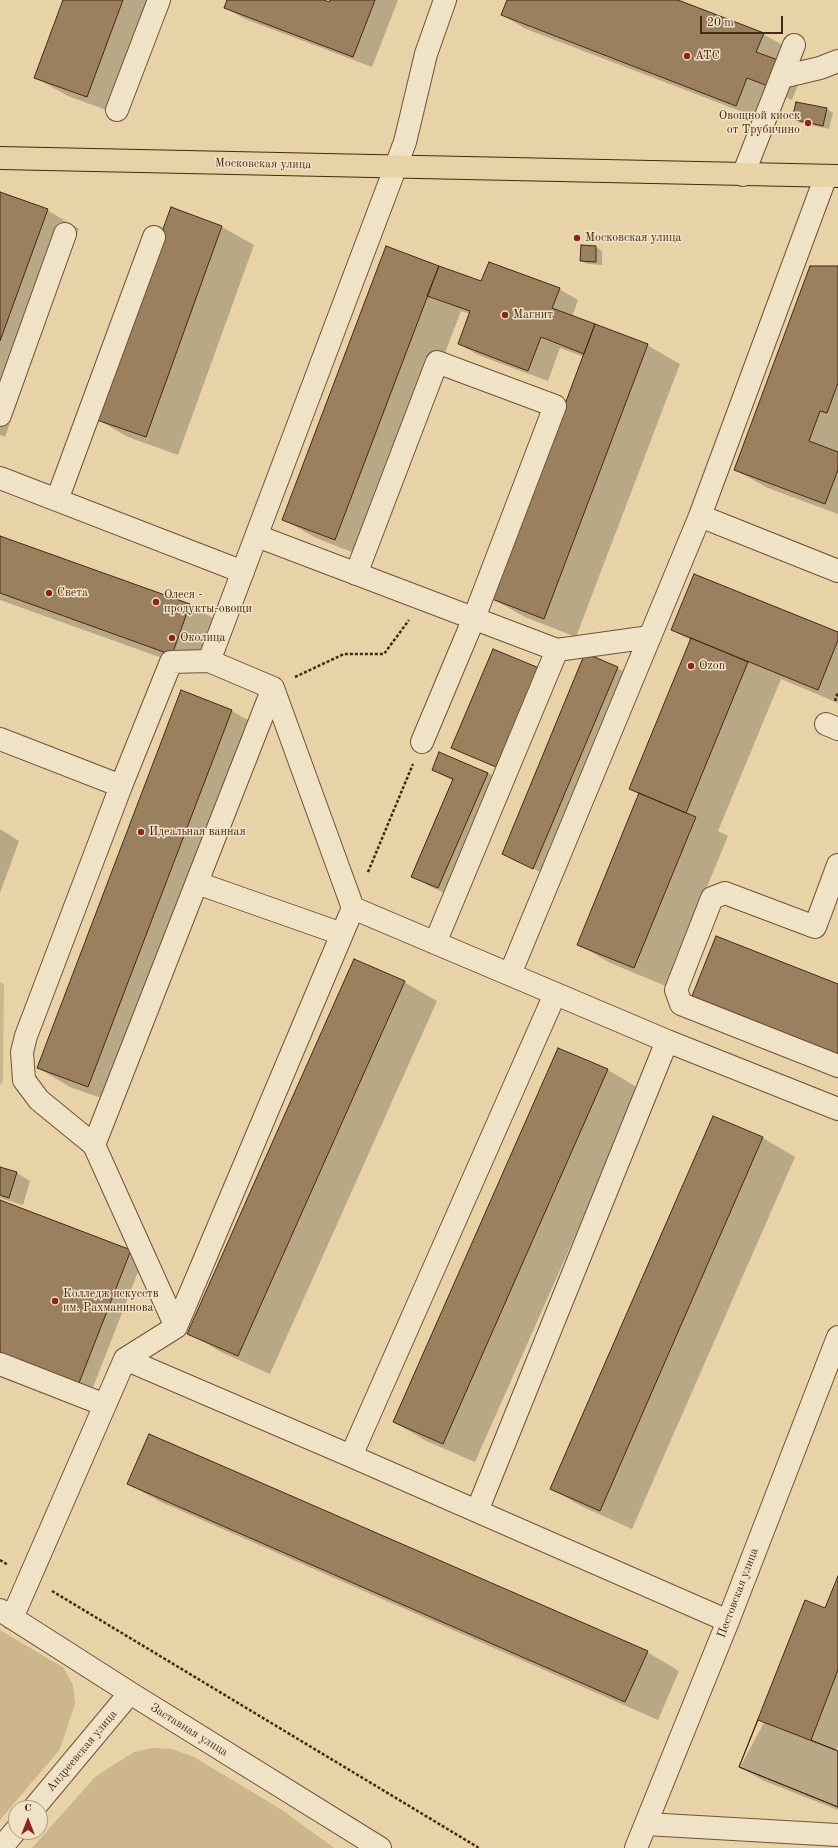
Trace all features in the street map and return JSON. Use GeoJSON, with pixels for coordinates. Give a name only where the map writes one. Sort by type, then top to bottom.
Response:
{"type":"FeatureCollection","features":[{"type":"Feature","properties":{"kind":"main road","name":"Московская улица"},"geometry":{"type":"LineString","coordinates":[[0,158],[832,176]]}},
{"type":"Feature","properties":{"kind":"street"},"geometry":{"type":"LineString","coordinates":[[117,110],[159,0]]}},
{"type":"Feature","properties":{"kind":"street"},"geometry":{"type":"LineString","coordinates":[[209,661],[409,130],[426,54],[445,0]]}},
{"type":"Feature","properties":{"kind":"street"},"geometry":{"type":"LineString","coordinates":[[743,175],[794,45]]}},
{"type":"Feature","properties":{"kind":"street"},"geometry":{"type":"LineString","coordinates":[[782,77],[820,68],[838,61]]}},
{"type":"Feature","properties":{"kind":"street"},"geometry":{"type":"LineString","coordinates":[[510,974],[700,516],[832,176]]}},
{"type":"Feature","properties":{"kind":"street"},"geometry":{"type":"LineString","coordinates":[[0,415],[65,234]]}},
{"type":"Feature","properties":{"kind":"street"},"geometry":{"type":"LineString","coordinates":[[57,500],[154,237]]}},
{"type":"Feature","properties":{"kind":"street"},"geometry":{"type":"LineString","coordinates":[[356,574],[437,362],[555,406],[474,618],[422,742]]}},
{"type":"Feature","properties":{"kind":"street"},"geometry":{"type":"LineString","coordinates":[[0,478],[243,572]]}},
{"type":"Feature","properties":{"kind":"street"},"geometry":{"type":"LineString","coordinates":[[700,516],[838,571]]}},
{"type":"Feature","properties":{"kind":"street"},"geometry":{"type":"LineString","coordinates":[[257,536],[557,650],[650,637]]}},
{"type":"Feature","properties":{"kind":"street"},"geometry":{"type":"LineString","coordinates":[[435,943],[557,650]]}},
{"type":"Feature","properties":{"kind":"street"},"geometry":{"type":"LineString","coordinates":[[6,1614],[30,1578],[125,1359],[176,1327],[352,908],[273,688],[209,661],[171,662],[121,786],[26,1036],[22,1052],[24,1080],[39,1100],[94,1144],[176,1327]]}},
{"type":"Feature","properties":{"kind":"street"},"geometry":{"type":"LineString","coordinates":[[94,1144],[273,688]]}},
{"type":"Feature","properties":{"kind":"street"},"geometry":{"type":"LineString","coordinates":[[0,739],[121,786]]}},
{"type":"Feature","properties":{"kind":"street"},"geometry":{"type":"LineString","coordinates":[[838,865],[815,927],[725,893],[712,898],[676,990],[681,1004],[838,1066]]}},
{"type":"Feature","properties":{"kind":"street"},"geometry":{"type":"LineString","coordinates":[[196,883],[342,934]]}},
{"type":"Feature","properties":{"kind":"street"},"geometry":{"type":"LineString","coordinates":[[352,908],[667,1041],[838,1109]]}},
{"type":"Feature","properties":{"kind":"street"},"geometry":{"type":"LineString","coordinates":[[351,1456],[555,994]]}},
{"type":"Feature","properties":{"kind":"street"},"geometry":{"type":"LineString","coordinates":[[477,1511],[667,1041]]}},
{"type":"Feature","properties":{"kind":"street","name":"Пестовская улица"},"geometry":{"type":"LineString","coordinates":[[636,1848],[728,1621],[838,1337]]}},
{"type":"Feature","properties":{"kind":"street"},"geometry":{"type":"LineString","coordinates":[[125,1359],[728,1621]]}},
{"type":"Feature","properties":{"kind":"street"},"geometry":{"type":"LineString","coordinates":[[0,1364],[105,1405]]}},
{"type":"Feature","properties":{"kind":"street","name":"Заставная улица"},"geometry":{"type":"LineString","coordinates":[[6,1614],[130,1693],[380,1848]]}},
{"type":"Feature","properties":{"kind":"street","name":"Андреевская улица"},"geometry":{"type":"LineString","coordinates":[[41,1800],[130,1693]]}},
{"type":"Feature","properties":{"kind":"street"},"geometry":{"type":"LineString","coordinates":[[646,1824],[838,1835]]}},
{"type":"Feature","properties":{"kind":"street"},"geometry":{"type":"LineString","coordinates":[[1,1848],[8,1840]]}},
{"type":"Feature","properties":{"kind":"path"},"geometry":{"type":"LineString","coordinates":[[273,688],[344,654],[384,654],[425,599]]}},
{"type":"Feature","properties":{"kind":"path"},"geometry":{"type":"LineString","coordinates":[[352,908],[422,742]]}},
{"type":"Feature","properties":{"kind":"path"},"geometry":{"type":"LineString","coordinates":[[0,1560],[479,1848]]}},
{"type":"Feature","properties":{"kind":"shaded area"},"geometry":{"type":"Polygon","coordinates":[[[0,982],[4,984],[3,1082],[0,1085],[0,982]]]}},
{"type":"Feature","properties":{"kind":"shaded area"},"geometry":{"type":"Polygon","coordinates":[[[0,1630],[64,1668],[73,1685],[75,1704],[60,1749],[17,1800],[8,1800],[8,1811],[0,1820],[0,1630]]]}},
{"type":"Feature","properties":{"kind":"shaded area"},"geometry":{"type":"Polygon","coordinates":[[[152,1748],[172,1749],[194,1757],[282,1810],[334,1848],[32,1848],[39,1840],[48,1840],[48,1830],[95,1777],[134,1752],[152,1748]]]}},
{"type":"Feature","properties":{"kind":"building"},"geometry":{"type":"Polygon","coordinates":[[[63,0],[123,0],[87,97],[34,78],[63,0]]]}},
{"type":"Feature","properties":{"kind":"building"},"geometry":{"type":"Polygon","coordinates":[[[227,0],[324,0],[329,2],[330,0],[375,0],[353,57],[224,8],[227,0]]]}},
{"type":"Feature","properties":{"kind":"building","name":"АТС"},"geometry":{"type":"Polygon","coordinates":[[[507,0],[678,0],[764,33],[756,52],[778,60],[768,86],[747,78],[736,106],[501,15],[507,0]]]}},
{"type":"Feature","properties":{"kind":"building"},"geometry":{"type":"Polygon","coordinates":[[[796,102],[827,108],[823,126],[792,119],[796,102]]]}},
{"type":"Feature","properties":{"kind":"building"},"geometry":{"type":"Polygon","coordinates":[[[0,192],[48,209],[0,341],[0,192]]]}},
{"type":"Feature","properties":{"kind":"building"},"geometry":{"type":"Polygon","coordinates":[[[171,207],[222,226],[146,437],[94,419],[171,207]]]}},
{"type":"Feature","properties":{"kind":"building"},"geometry":{"type":"Polygon","coordinates":[[[581,245],[596,246],[596,262],[580,261],[581,245]]]}},
{"type":"Feature","properties":{"kind":"building"},"geometry":{"type":"Polygon","coordinates":[[[386,246],[439,266],[335,540],[282,520],[386,246]]]}},
{"type":"Feature","properties":{"kind":"building"},"geometry":{"type":"Polygon","coordinates":[[[489,262],[560,288],[552,308],[595,324],[584,354],[541,337],[528,371],[458,344],[470,311],[427,296],[439,266],[481,281],[489,262]]]}},
{"type":"Feature","properties":{"kind":"building"},"geometry":{"type":"Polygon","coordinates":[[[810,266],[838,266],[838,383],[827,413],[820,411],[809,441],[838,452],[838,470],[825,504],[734,470],[810,266]]]}},
{"type":"Feature","properties":{"kind":"building"},"geometry":{"type":"Polygon","coordinates":[[[595,324],[648,344],[544,619],[492,599],[595,324]]]}},
{"type":"Feature","properties":{"kind":"building"},"geometry":{"type":"Polygon","coordinates":[[[0,536],[190,604],[172,655],[0,593],[0,536]]]}},
{"type":"Feature","properties":{"kind":"building"},"geometry":{"type":"Polygon","coordinates":[[[694,574],[838,632],[838,640],[818,690],[671,630],[694,574]]]}},
{"type":"Feature","properties":{"kind":"building"},"geometry":{"type":"Polygon","coordinates":[[[691,638],[748,662],[686,813],[629,789],[691,638]]]}},
{"type":"Feature","properties":{"kind":"building"},"geometry":{"type":"Polygon","coordinates":[[[493,649],[539,668],[496,767],[451,748],[493,649]]]}},
{"type":"Feature","properties":{"kind":"building"},"geometry":{"type":"Polygon","coordinates":[[[585,653],[618,667],[533,869],[502,854],[585,653]]]}},
{"type":"Feature","properties":{"kind":"building"},"geometry":{"type":"Polygon","coordinates":[[[181,690],[232,710],[88,1087],[37,1068],[181,690]]]}},
{"type":"Feature","properties":{"kind":"building"},"geometry":{"type":"Polygon","coordinates":[[[439,752],[488,773],[438,888],[411,877],[453,779],[432,770],[439,752]]]}},
{"type":"Feature","properties":{"kind":"building"},"geometry":{"type":"Polygon","coordinates":[[[639,793],[696,817],[634,968],[577,945],[639,793]]]}},
{"type":"Feature","properties":{"kind":"building"},"geometry":{"type":"Polygon","coordinates":[[[716,936],[838,984],[838,1054],[692,996],[716,936]]]}},
{"type":"Feature","properties":{"kind":"building"},"geometry":{"type":"Polygon","coordinates":[[[354,959],[405,981],[238,1356],[187,1334],[354,959]]]}},
{"type":"Feature","properties":{"kind":"building"},"geometry":{"type":"Polygon","coordinates":[[[558,1048],[608,1069],[443,1444],[393,1422],[558,1048]]]}},
{"type":"Feature","properties":{"kind":"building"},"geometry":{"type":"Polygon","coordinates":[[[713,1116],[763,1137],[600,1511],[550,1489],[713,1116]]]}},
{"type":"Feature","properties":{"kind":"building"},"geometry":{"type":"Polygon","coordinates":[[[0,1167],[17,1172],[9,1198],[0,1195],[0,1167]]]}},
{"type":"Feature","properties":{"kind":"building","name":"Колледж искусств им. Рахманинова"},"geometry":{"type":"Polygon","coordinates":[[[0,1200],[131,1250],[79,1383],[0,1352],[0,1200]]]}},
{"type":"Feature","properties":{"kind":"building"},"geometry":{"type":"Polygon","coordinates":[[[149,1434],[648,1651],[625,1702],[127,1484],[149,1434]]]}},
{"type":"Feature","properties":{"kind":"building"},"geometry":{"type":"Polygon","coordinates":[[[838,1576],[838,1670],[811,1740],[838,1751],[838,1807],[739,1767],[805,1600],[825,1608],[838,1576]]]}},
{"type":"Feature","properties":{"kind":"building"},"geometry":{"type":"Polygon","coordinates":[[[758,1720],[838,1751],[838,1807],[739,1767],[758,1720]]]}},
{"type":"Feature","properties":{"kind":"place","name":"АТС"},"geometry":{"type":"Point","coordinates":[687,56]}},
{"type":"Feature","properties":{"kind":"place","name":"Овощной киоск от Трубичино"},"geometry":{"type":"Point","coordinates":[808,123]}},
{"type":"Feature","properties":{"kind":"place","name":"Московская улица"},"geometry":{"type":"Point","coordinates":[577,238]}},
{"type":"Feature","properties":{"kind":"place","name":"Магнит"},"geometry":{"type":"Point","coordinates":[505,315]}},
{"type":"Feature","properties":{"kind":"place","name":"Света"},"geometry":{"type":"Point","coordinates":[49,593]}},
{"type":"Feature","properties":{"kind":"place","name":"Олеся - продукты-овощи"},"geometry":{"type":"Point","coordinates":[156,602]}},
{"type":"Feature","properties":{"kind":"place","name":"Околица"},"geometry":{"type":"Point","coordinates":[172,638]}},
{"type":"Feature","properties":{"kind":"place","name":"Ozon"},"geometry":{"type":"Point","coordinates":[691,666]}},
{"type":"Feature","properties":{"kind":"place","name":"Идеальная ванная"},"geometry":{"type":"Point","coordinates":[141,832]}},
{"type":"Feature","properties":{"kind":"place","name":"Колледж искусств им. Рахманинова"},"geometry":{"type":"Point","coordinates":[55,1301]}}]}
